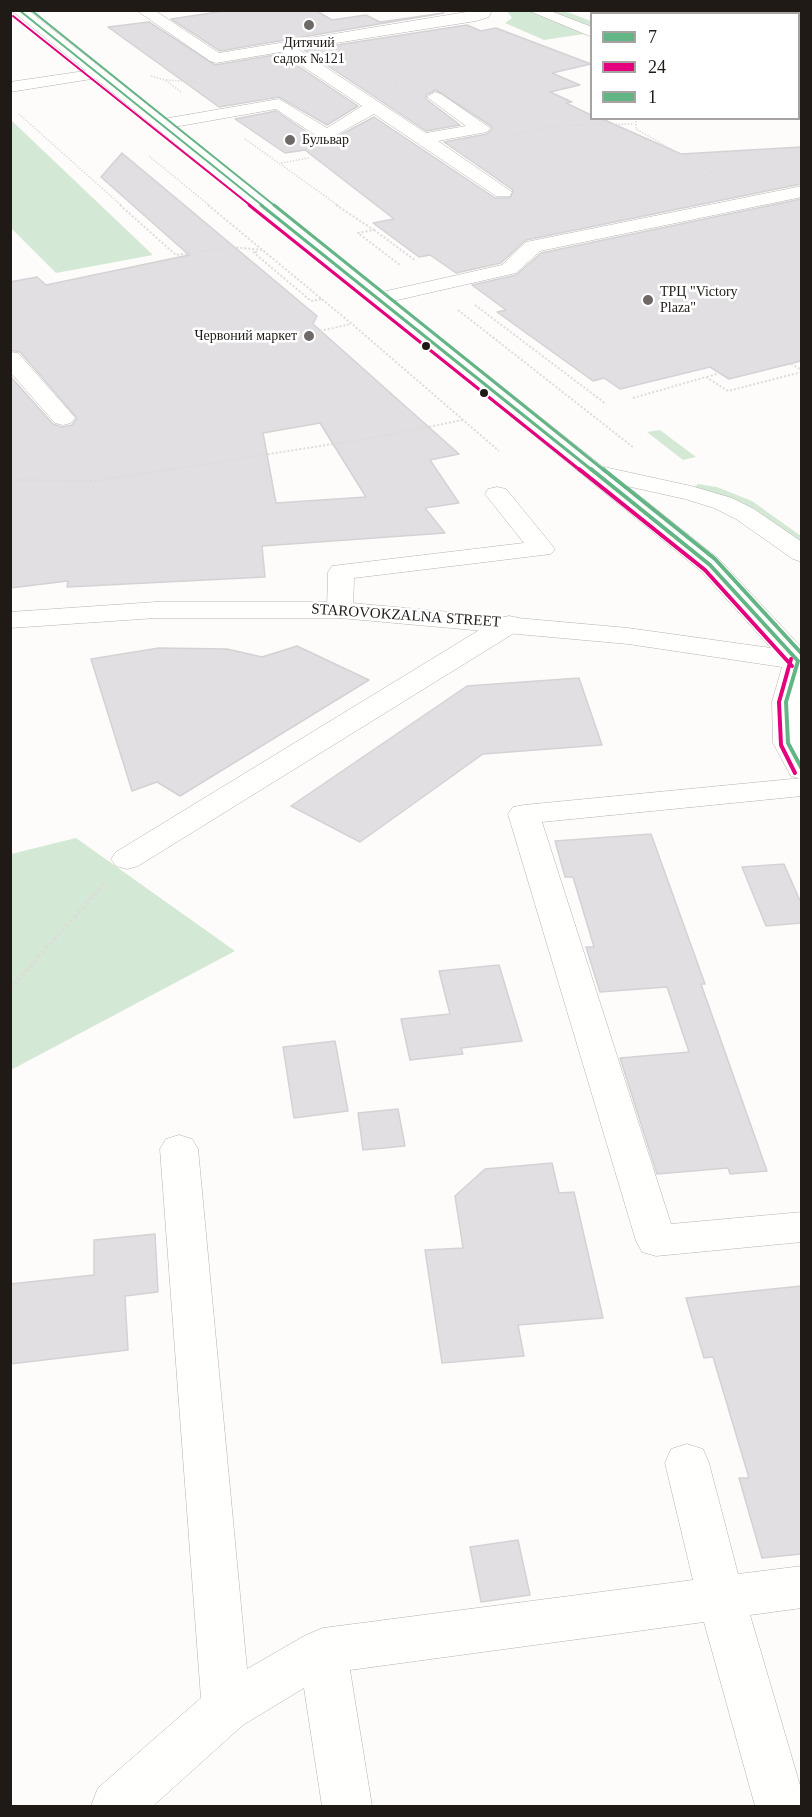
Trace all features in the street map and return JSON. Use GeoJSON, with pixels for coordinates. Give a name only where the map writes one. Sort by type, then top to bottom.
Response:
{"type":"FeatureCollection","features":[{"type":"Feature","properties":{"kind":"main road"},"geometry":{"type":"LineString","coordinates":[[18,10],[380,298],[710,565],[800,662],[786,702],[788,743],[801,770]]}},
{"type":"Feature","properties":{"kind":"main road"},"geometry":{"type":"LineString","coordinates":[[143,10],[216,58],[476,17],[484,14],[485,10]]}},
{"type":"Feature","properties":{"kind":"main road"},"geometry":{"type":"LineString","coordinates":[[534,10],[590,33]]}},
{"type":"Feature","properties":{"kind":"main road"},"geometry":{"type":"LineString","coordinates":[[284,47],[503,192]]}},
{"type":"Feature","properties":{"kind":"main road"},"geometry":{"type":"LineString","coordinates":[[10,87],[98,74]]}},
{"type":"Feature","properties":{"kind":"main road"},"geometry":{"type":"LineString","coordinates":[[422,139],[481,128],[435,97]]}},
{"type":"Feature","properties":{"kind":"main road"},"geometry":{"type":"LineString","coordinates":[[163,124],[279,104],[327,135],[373,107]]}},
{"type":"Feature","properties":{"kind":"main road"},"geometry":{"type":"LineString","coordinates":[[380,298],[509,269],[533,246],[801,191]]}},
{"type":"Feature","properties":{"kind":"main road"},"geometry":{"type":"LineString","coordinates":[[10,358],[63,418]]}},
{"type":"Feature","properties":{"kind":"main road"},"geometry":{"type":"LineString","coordinates":[[595,471],[691,493],[723,503],[745,514],[801,555]]}},
{"type":"Feature","properties":{"kind":"main road"},"geometry":{"type":"LineString","coordinates":[[340,610],[341,572],[542,549],[497,494]]}},
{"type":"Feature","properties":{"kind":"main road","name":"STAROVOKZALNA STREET"},"geometry":{"type":"LineString","coordinates":[[10,620],[156,610],[340,610],[509,624],[701,645],[800,662]]}},
{"type":"Feature","properties":{"kind":"main road"},"geometry":{"type":"LineString","coordinates":[[127,859],[509,624]]}},
{"type":"Feature","properties":{"kind":"main road"},"geometry":{"type":"LineString","coordinates":[[801,787],[524,814],[656,1240],[801,1227]]}},
{"type":"Feature","properties":{"kind":"main road"},"geometry":{"type":"LineString","coordinates":[[179,1149],[226,1708]]}},
{"type":"Feature","properties":{"kind":"main road"},"geometry":{"type":"LineString","coordinates":[[687,1463],[780,1806]]}},
{"type":"Feature","properties":{"kind":"main road"},"geometry":{"type":"LineString","coordinates":[[116,1806],[226,1708],[323,1651],[801,1587]]}},
{"type":"Feature","properties":{"kind":"main road"},"geometry":{"type":"LineString","coordinates":[[323,1651],[347,1806]]}},
{"type":"Feature","properties":{"kind":"path"},"geometry":{"type":"LineString","coordinates":[[19,115],[176,255],[231,247],[264,250]]}},
{"type":"Feature","properties":{"kind":"path"},"geometry":{"type":"LineString","coordinates":[[635,120],[636,129],[708,170],[715,176],[714,183]]}},
{"type":"Feature","properties":{"kind":"path"},"geometry":{"type":"LineString","coordinates":[[448,156],[533,130],[565,125],[634,124]]}},
{"type":"Feature","properties":{"kind":"path"},"geometry":{"type":"LineString","coordinates":[[147,154],[352,324],[499,451]]}},
{"type":"Feature","properties":{"kind":"path"},"geometry":{"type":"LineString","coordinates":[[374,230],[405,253]]}},
{"type":"Feature","properties":{"kind":"path"},"geometry":{"type":"LineString","coordinates":[[264,250],[253,252],[311,301],[322,299]]}},
{"type":"Feature","properties":{"kind":"path"},"geometry":{"type":"LineString","coordinates":[[446,284],[606,404]]}},
{"type":"Feature","properties":{"kind":"path"},"geometry":{"type":"LineString","coordinates":[[320,330],[352,324]]}},
{"type":"Feature","properties":{"kind":"path"},"geometry":{"type":"LineString","coordinates":[[791,364],[801,371]]}},
{"type":"Feature","properties":{"kind":"path"},"geometry":{"type":"LineString","coordinates":[[706,377],[728,391],[801,371]]}},
{"type":"Feature","properties":{"kind":"path"},"geometry":{"type":"LineString","coordinates":[[633,398],[720,373]]}},
{"type":"Feature","properties":{"kind":"path"},"geometry":{"type":"LineString","coordinates":[[10,480],[97,481],[390,435],[463,420]]}},
{"type":"Feature","properties":{"kind":"path"},"geometry":{"type":"LineString","coordinates":[[10,988],[127,859]]}},
{"type":"Feature","properties":{"kind":"green space"},"geometry":{"type":"Polygon","coordinates":[[[507,11],[565,11],[590,21],[590,33],[544,40],[505,23],[512,18],[507,11]]]}},
{"type":"Feature","properties":{"kind":"green space"},"geometry":{"type":"Polygon","coordinates":[[[11,120],[153,255],[56,273],[11,228],[11,120]]]}},
{"type":"Feature","properties":{"kind":"green space"},"geometry":{"type":"Polygon","coordinates":[[[660,430],[696,457],[683,460],[647,432],[660,430]]]}},
{"type":"Feature","properties":{"kind":"green space"},"geometry":{"type":"Polygon","coordinates":[[[698,484],[717,487],[752,501],[801,536],[801,545],[699,489],[695,486],[698,484]]]}},
{"type":"Feature","properties":{"kind":"green space"},"geometry":{"type":"Polygon","coordinates":[[[76,838],[235,951],[11,1070],[11,854],[76,838]]]}},
{"type":"Feature","properties":{"kind":"building"},"geometry":{"type":"Polygon","coordinates":[[[231,10],[315,10],[332,20],[366,15],[380,22],[444,13],[220,51],[171,19],[231,10]]]}},
{"type":"Feature","properties":{"kind":"building"},"geometry":{"type":"Polygon","coordinates":[[[149,22],[215,65],[280,54],[358,106],[327,125],[279,97],[219,107],[108,27],[149,22]]]}},
{"type":"Feature","properties":{"kind":"building"},"geometry":{"type":"Polygon","coordinates":[[[467,25],[481,31],[496,28],[590,64],[552,73],[580,85],[550,92],[572,102],[566,103],[590,115],[590,120],[604,120],[681,154],[801,147],[801,184],[526,240],[501,263],[456,273],[430,255],[419,257],[373,223],[394,219],[305,150],[285,153],[235,119],[276,111],[320,141],[327,142],[374,117],[495,198],[510,198],[513,190],[444,142],[487,134],[492,129],[491,126],[436,90],[426,95],[426,99],[460,125],[426,131],[304,50],[467,25]]]}},
{"type":"Feature","properties":{"kind":"building"},"geometry":{"type":"Polygon","coordinates":[[[122,153],[317,316],[313,324],[459,454],[430,460],[459,503],[425,508],[445,533],[262,546],[265,577],[67,587],[68,581],[10,588],[10,376],[53,424],[62,427],[72,425],[77,418],[20,352],[10,350],[10,282],[37,277],[46,285],[189,255],[101,177],[122,153]],[[320,423],[263,433],[276,503],[366,497],[320,423]]]}},
{"type":"Feature","properties":{"kind":"building","name":"ТРЦ \"Victory Plaza\""},"geometry":{"type":"Polygon","coordinates":[[[801,199],[801,361],[729,379],[710,367],[620,389],[604,378],[593,381],[497,312],[506,310],[472,285],[516,275],[541,253],[801,199]]]}},
{"type":"Feature","properties":{"kind":"building"},"geometry":{"type":"Polygon","coordinates":[[[297,646],[369,680],[180,796],[157,782],[132,791],[91,659],[159,648],[227,649],[262,657],[297,646]]]}},
{"type":"Feature","properties":{"kind":"building"},"geometry":{"type":"Polygon","coordinates":[[[579,678],[602,745],[483,754],[360,842],[291,806],[467,686],[579,678]]]}},
{"type":"Feature","properties":{"kind":"building"},"geometry":{"type":"Polygon","coordinates":[[[651,834],[705,984],[701,984],[767,1171],[730,1174],[728,1168],[657,1174],[620,1058],[689,1052],[667,987],[600,992],[586,947],[594,947],[573,877],[565,877],[555,841],[651,834]]]}},
{"type":"Feature","properties":{"kind":"building"},"geometry":{"type":"Polygon","coordinates":[[[784,864],[801,903],[801,923],[766,926],[742,867],[784,864]]]}},
{"type":"Feature","properties":{"kind":"building"},"geometry":{"type":"Polygon","coordinates":[[[499,965],[522,1041],[461,1048],[463,1054],[410,1060],[401,1019],[450,1014],[439,971],[499,965]]]}},
{"type":"Feature","properties":{"kind":"building"},"geometry":{"type":"Polygon","coordinates":[[[335,1041],[348,1111],[294,1118],[283,1047],[335,1041]]]}},
{"type":"Feature","properties":{"kind":"building"},"geometry":{"type":"Polygon","coordinates":[[[398,1109],[405,1146],[363,1150],[358,1113],[398,1109]]]}},
{"type":"Feature","properties":{"kind":"building"},"geometry":{"type":"Polygon","coordinates":[[[552,1163],[559,1193],[574,1192],[603,1318],[518,1325],[524,1356],[442,1363],[425,1250],[463,1248],[455,1196],[485,1169],[552,1163]]]}},
{"type":"Feature","properties":{"kind":"building"},"geometry":{"type":"Polygon","coordinates":[[[155,1234],[158,1292],[125,1296],[128,1350],[10,1364],[10,1284],[94,1275],[94,1240],[155,1234]]]}},
{"type":"Feature","properties":{"kind":"building"},"geometry":{"type":"Polygon","coordinates":[[[801,1286],[801,1554],[762,1558],[739,1478],[749,1478],[713,1357],[704,1358],[686,1298],[801,1286]]]}},
{"type":"Feature","properties":{"kind":"building"},"geometry":{"type":"Polygon","coordinates":[[[518,1540],[530,1595],[481,1602],[470,1547],[518,1540]]]}},
{"type":"Feature","properties":{"kind":"transit line","name":"7"},"geometry":{"type":"LineString","coordinates":[[19,10],[710,565],[798,661]]}},
{"type":"Feature","properties":{"kind":"transit line","name":"1"},"geometry":{"type":"LineString","coordinates":[[31,10],[715,559],[802,654]]}},
{"type":"Feature","properties":{"kind":"transit line","name":"24"},"geometry":{"type":"LineString","coordinates":[[13,16],[705,570],[792,666]]}},
{"type":"Feature","properties":{"kind":"transit line","name":"24"},"geometry":{"type":"LineString","coordinates":[[791,659],[779,702],[781,745],[795,773]]}},
{"type":"Feature","properties":{"kind":"transit line","name":"7"},"geometry":{"type":"LineString","coordinates":[[798,661],[786,702],[788,743],[802,769]]}},
{"type":"Feature","properties":{"kind":"place","name":"Дитячий садок №121"},"geometry":{"type":"Point","coordinates":[309,25]}},
{"type":"Feature","properties":{"kind":"place","name":"Бульвар"},"geometry":{"type":"Point","coordinates":[290,140]}},
{"type":"Feature","properties":{"kind":"place","name":"ТРЦ \"Victory Plaza\""},"geometry":{"type":"Point","coordinates":[648,300]}},
{"type":"Feature","properties":{"kind":"place","name":"Червоний маркет"},"geometry":{"type":"Point","coordinates":[309,336]}}]}
